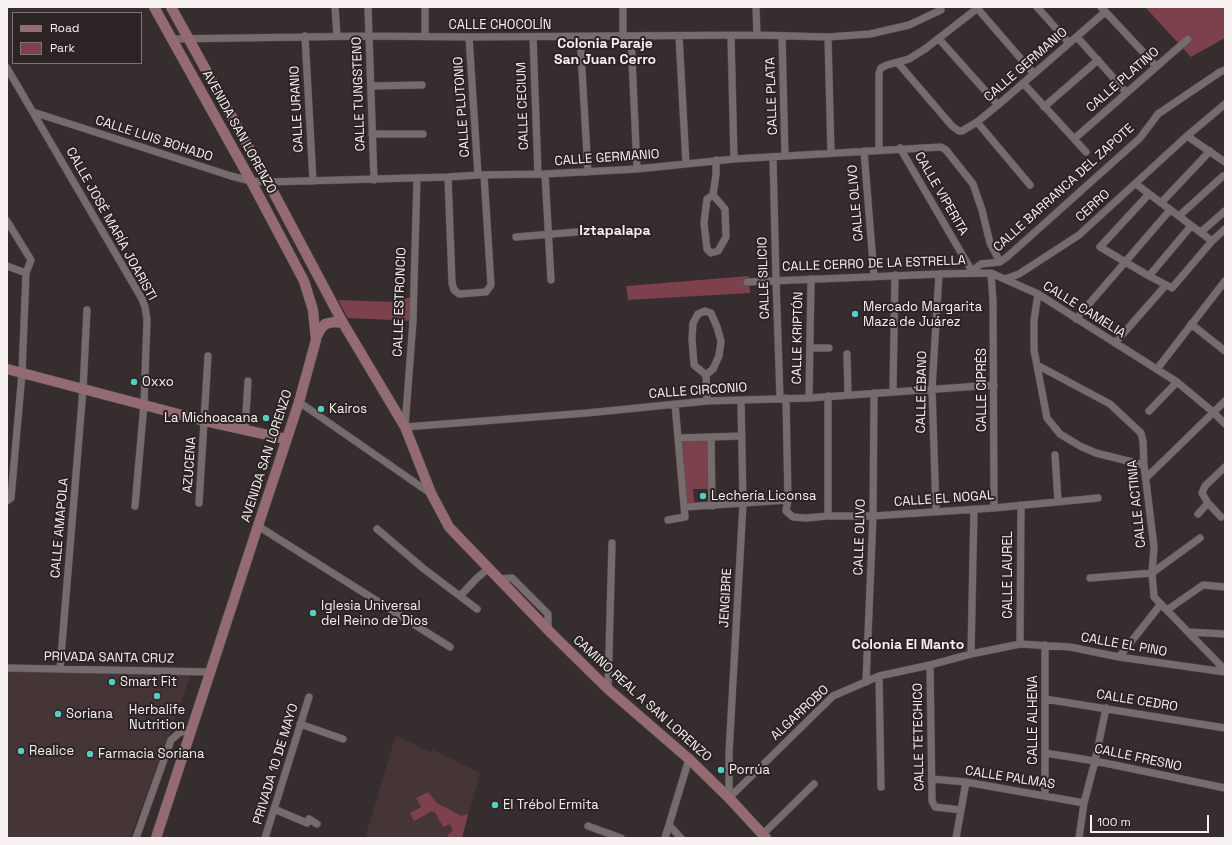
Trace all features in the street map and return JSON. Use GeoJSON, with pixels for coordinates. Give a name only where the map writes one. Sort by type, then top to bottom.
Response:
{"type":"FeatureCollection","features":[{"type":"Feature","properties":{"kind":"main road","name":"AVENIDA SAN LORENZO"},"geometry":{"type":"LineString","coordinates":[[154,7],[251,181],[304,281],[313,310],[316,340],[299,402],[156,838]]}},
{"type":"Feature","properties":{"kind":"main road","name":"AVENIDA SAN LORENZO"},"geometry":{"type":"LineString","coordinates":[[171,7],[268,182],[343,323]]}},
{"type":"Feature","properties":{"kind":"main road"},"geometry":{"type":"LineString","coordinates":[[195,80],[208,74]]}},
{"type":"Feature","properties":{"kind":"main road"},"geometry":{"type":"LineString","coordinates":[[316,340],[318,333],[325,324],[334,322],[343,323]]}},
{"type":"Feature","properties":{"kind":"main road","name":"CAMINO REAL A SAN LORENZO"},"geometry":{"type":"LineString","coordinates":[[343,323],[405,427],[431,493],[449,527],[503,579],[548,630],[608,689],[689,759],[729,798],[764,836]]}},
{"type":"Feature","properties":{"kind":"main road"},"geometry":{"type":"LineString","coordinates":[[7,369],[205,421],[286,439]]}},
{"type":"Feature","properties":{"kind":"street"},"geometry":{"type":"LineString","coordinates":[[335,7],[336,36]]}},
{"type":"Feature","properties":{"kind":"street","name":"CALLE TUNGSTENO"},"geometry":{"type":"LineString","coordinates":[[368,7],[374,180]]}},
{"type":"Feature","properties":{"kind":"street"},"geometry":{"type":"LineString","coordinates":[[425,7],[425,37]]}},
{"type":"Feature","properties":{"kind":"street"},"geometry":{"type":"LineString","coordinates":[[623,7],[623,36]]}},
{"type":"Feature","properties":{"kind":"street"},"geometry":{"type":"LineString","coordinates":[[756,7],[757,35]]}},
{"type":"Feature","properties":{"kind":"street"},"geometry":{"type":"LineString","coordinates":[[1037,7],[1069,44]]}},
{"type":"Feature","properties":{"kind":"street"},"geometry":{"type":"LineString","coordinates":[[879,150],[879,73],[881,68],[909,59],[940,39],[978,8],[1034,74]]}},
{"type":"Feature","properties":{"kind":"street"},"geometry":{"type":"LineString","coordinates":[[1103,9],[1156,66]]}},
{"type":"Feature","properties":{"kind":"street","name":"CALLE GERMANIO"},"geometry":{"type":"LineString","coordinates":[[898,63],[952,126],[959,131],[966,130],[998,105],[1077,37],[1103,9]]}},
{"type":"Feature","properties":{"kind":"street","name":"CALLE CHOCOLÍN"},"geometry":{"type":"LineString","coordinates":[[172,39],[305,36],[631,37],[757,35],[828,37],[870,34],[909,25],[941,10]]}},
{"type":"Feature","properties":{"kind":"street","name":"CALLE URANIO"},"geometry":{"type":"LineString","coordinates":[[305,36],[313,181]]}},
{"type":"Feature","properties":{"kind":"street"},"geometry":{"type":"LineString","coordinates":[[580,36],[588,172]]}},
{"type":"Feature","properties":{"kind":"street"},"geometry":{"type":"LineString","coordinates":[[679,36],[686,164]]}},
{"type":"Feature","properties":{"kind":"street"},"geometry":{"type":"LineString","coordinates":[[731,36],[734,159]]}},
{"type":"Feature","properties":{"kind":"street","name":"CALLE PLATA"},"geometry":{"type":"LineString","coordinates":[[782,36],[785,156]]}},
{"type":"Feature","properties":{"kind":"street","name":"CALLE PLUTONIO"},"geometry":{"type":"LineString","coordinates":[[448,177],[452,283],[454,290],[459,294],[486,292],[491,285],[469,37]]}},
{"type":"Feature","properties":{"kind":"street","name":"CALLE CECIUM"},"geometry":{"type":"LineString","coordinates":[[533,37],[542,174],[549,235],[551,280]]}},
{"type":"Feature","properties":{"kind":"street"},"geometry":{"type":"LineString","coordinates":[[631,37],[637,169]]}},
{"type":"Feature","properties":{"kind":"street"},"geometry":{"type":"LineString","coordinates":[[828,37],[831,153]]}},
{"type":"Feature","properties":{"kind":"street"},"geometry":{"type":"LineString","coordinates":[[1077,37],[1126,92]]}},
{"type":"Feature","properties":{"kind":"street"},"geometry":{"type":"LineString","coordinates":[[940,39],[998,105]]}},
{"type":"Feature","properties":{"kind":"street","name":"CALLE PLATINO"},"geometry":{"type":"LineString","coordinates":[[1074,139],[1126,92],[1188,40]]}},
{"type":"Feature","properties":{"kind":"street"},"geometry":{"type":"LineString","coordinates":[[1044,107],[1098,60]]}},
{"type":"Feature","properties":{"kind":"street","name":"CALLE JOSÉ MARÍA JOARISTI"},"geometry":{"type":"LineString","coordinates":[[7,68],[142,299],[145,307],[147,320],[144,404],[135,506]]}},
{"type":"Feature","properties":{"kind":"street","name":"CALLE BARRANCA DEL ZAPOTE"},"geometry":{"type":"LineString","coordinates":[[973,273],[981,264],[1000,262],[1007,257],[1140,138],[1158,114],[1225,70]]}},
{"type":"Feature","properties":{"kind":"street"},"geometry":{"type":"LineString","coordinates":[[1023,83],[1086,152]]}},
{"type":"Feature","properties":{"kind":"street"},"geometry":{"type":"LineString","coordinates":[[371,86],[422,84]]}},
{"type":"Feature","properties":{"kind":"street","name":"CERRO"},"geometry":{"type":"LineString","coordinates":[[1006,279],[1019,274],[1079,235],[1187,136],[1225,104]]}},
{"type":"Feature","properties":{"kind":"street","name":"CALLE LUIS BOHADO"},"geometry":{"type":"LineString","coordinates":[[33,112],[231,176],[251,181],[268,182]]}},
{"type":"Feature","properties":{"kind":"street"},"geometry":{"type":"LineString","coordinates":[[977,122],[1030,185]]}},
{"type":"Feature","properties":{"kind":"street"},"geometry":{"type":"LineString","coordinates":[[372,134],[423,134]]}},
{"type":"Feature","properties":{"kind":"street"},"geometry":{"type":"LineString","coordinates":[[1187,136],[1224,160]]}},
{"type":"Feature","properties":{"kind":"street","name":"CALLE GERMANIO"},"geometry":{"type":"LineString","coordinates":[[268,182],[374,180],[588,172],[637,169],[716,160],[900,148],[940,147],[946,150],[973,184],[982,210],[990,243],[1000,262]]}},
{"type":"Feature","properties":{"kind":"street","name":"CALLE VIPERITA"},"geometry":{"type":"LineString","coordinates":[[900,148],[973,273]]}},
{"type":"Feature","properties":{"kind":"street","name":"CALLE OLIVO"},"geometry":{"type":"LineString","coordinates":[[864,151],[874,276]]}},
{"type":"Feature","properties":{"kind":"street"},"geometry":{"type":"LineString","coordinates":[[1161,203],[1210,151]]}},
{"type":"Feature","properties":{"kind":"street","name":"CALLE SILICIO"},"geometry":{"type":"LineString","coordinates":[[773,157],[776,280],[783,398]]}},
{"type":"Feature","properties":{"kind":"street"},"geometry":{"type":"LineString","coordinates":[[713,194],[724,209],[726,237],[718,251],[710,253],[707,249],[704,223],[707,199],[713,194],[716,174],[716,160]]}},
{"type":"Feature","properties":{"kind":"street"},"geometry":{"type":"LineString","coordinates":[[1178,216],[1223,176]]}},
{"type":"Feature","properties":{"kind":"street","name":"CALLE ESTRONCIO"},"geometry":{"type":"LineString","coordinates":[[405,427],[413,321],[417,178]]}},
{"type":"Feature","properties":{"kind":"street"},"geometry":{"type":"LineString","coordinates":[[1136,184],[1212,241]]}},
{"type":"Feature","properties":{"kind":"street"},"geometry":{"type":"LineString","coordinates":[[1149,194],[1100,247],[1172,288],[1212,241],[1225,229]]}},
{"type":"Feature","properties":{"kind":"street"},"geometry":{"type":"LineString","coordinates":[[1076,318],[1170,210]]}},
{"type":"Feature","properties":{"kind":"street"},"geometry":{"type":"LineString","coordinates":[[1201,232],[1225,211]]}},
{"type":"Feature","properties":{"kind":"street"},"geometry":{"type":"LineString","coordinates":[[7,221],[31,260],[26,273],[22,373],[11,498],[7,501]]}},
{"type":"Feature","properties":{"kind":"street"},"geometry":{"type":"LineString","coordinates":[[1149,276],[1191,226]]}},
{"type":"Feature","properties":{"kind":"street"},"geometry":{"type":"LineString","coordinates":[[516,237],[601,230]]}},
{"type":"Feature","properties":{"kind":"street"},"geometry":{"type":"LineString","coordinates":[[7,266],[26,273]]}},
{"type":"Feature","properties":{"kind":"street","name":"CALLE CAMELIA"},"geometry":{"type":"LineString","coordinates":[[973,273],[991,273],[1038,294],[1177,382],[1214,412],[1225,424]]}},
{"type":"Feature","properties":{"kind":"street","name":"CALLE CERRO DE LA ESTRELLA"},"geometry":{"type":"LineString","coordinates":[[747,282],[973,273]]}},
{"type":"Feature","properties":{"kind":"street","name":"CALLE CIPRÉS"},"geometry":{"type":"LineString","coordinates":[[991,273],[993,301],[994,508]]}},
{"type":"Feature","properties":{"kind":"street","name":"CALLE ÉBANO"},"geometry":{"type":"LineString","coordinates":[[936,511],[932,389],[939,274]]}},
{"type":"Feature","properties":{"kind":"street"},"geometry":{"type":"LineString","coordinates":[[893,392],[894,276]]}},
{"type":"Feature","properties":{"kind":"street","name":"CALLE KRIPTÓN"},"geometry":{"type":"LineString","coordinates":[[809,398],[811,279]]}},
{"type":"Feature","properties":{"kind":"street"},"geometry":{"type":"LineString","coordinates":[[1157,370],[1225,281]]}},
{"type":"Feature","properties":{"kind":"street"},"geometry":{"type":"LineString","coordinates":[[1115,343],[1166,285]]}},
{"type":"Feature","properties":{"kind":"street"},"geometry":{"type":"LineString","coordinates":[[1038,294],[1034,320],[1034,350],[1048,418],[1060,434],[1080,446],[1096,453],[1144,465]]}},
{"type":"Feature","properties":{"kind":"street","name":"CALLE AMAPOLA"},"geometry":{"type":"LineString","coordinates":[[60,669],[83,389],[87,310]]}},
{"type":"Feature","properties":{"kind":"street"},"geometry":{"type":"LineString","coordinates":[[706,375],[713,369],[719,356],[721,341],[711,313],[705,311],[698,314],[693,323],[692,339],[694,365],[706,375],[707,401]]}},
{"type":"Feature","properties":{"kind":"street"},"geometry":{"type":"LineString","coordinates":[[1192,324],[1225,351]]}},
{"type":"Feature","properties":{"kind":"street"},"geometry":{"type":"LineString","coordinates":[[810,348],[829,348]]}},
{"type":"Feature","properties":{"kind":"street"},"geometry":{"type":"LineString","coordinates":[[847,354],[848,395]]}},
{"type":"Feature","properties":{"kind":"street","name":"AZUCENA"},"geometry":{"type":"LineString","coordinates":[[199,504],[208,356]]}},
{"type":"Feature","properties":{"kind":"street","name":"CALLE ACTINIA"},"geometry":{"type":"LineString","coordinates":[[1037,365],[1110,404],[1140,433],[1154,547],[1152,573],[1154,597],[1190,632],[1225,671]]}},
{"type":"Feature","properties":{"kind":"street"},"geometry":{"type":"LineString","coordinates":[[245,430],[248,381]]}},
{"type":"Feature","properties":{"kind":"street"},"geometry":{"type":"LineString","coordinates":[[1149,411],[1177,382]]}},
{"type":"Feature","properties":{"kind":"street","name":"CALLE CIRCONIO"},"geometry":{"type":"LineString","coordinates":[[405,427],[580,414],[707,401],[809,398],[994,385]]}},
{"type":"Feature","properties":{"kind":"street","name":"CALLE OLIVO"},"geometry":{"type":"LineString","coordinates":[[866,682],[873,516],[874,393]]}},
{"type":"Feature","properties":{"kind":"street"},"geometry":{"type":"LineString","coordinates":[[828,396],[828,516]]}},
{"type":"Feature","properties":{"kind":"street"},"geometry":{"type":"LineString","coordinates":[[684,507],[788,500],[783,398]]}},
{"type":"Feature","properties":{"kind":"street","name":"JENGIBRE"},"geometry":{"type":"LineString","coordinates":[[729,798],[729,753],[743,504],[741,400]]}},
{"type":"Feature","properties":{"kind":"street"},"geometry":{"type":"LineString","coordinates":[[1146,478],[1225,401]]}},
{"type":"Feature","properties":{"kind":"street"},"geometry":{"type":"LineString","coordinates":[[299,402],[431,493]]}},
{"type":"Feature","properties":{"kind":"street"},"geometry":{"type":"LineString","coordinates":[[668,520],[685,517],[675,404]]}},
{"type":"Feature","properties":{"kind":"street"},"geometry":{"type":"LineString","coordinates":[[678,438],[742,436]]}},
{"type":"Feature","properties":{"kind":"street"},"geometry":{"type":"LineString","coordinates":[[711,437],[712,506]]}},
{"type":"Feature","properties":{"kind":"street"},"geometry":{"type":"LineString","coordinates":[[1055,455],[1058,501]]}},
{"type":"Feature","properties":{"kind":"street"},"geometry":{"type":"LineString","coordinates":[[1221,517],[1208,503],[1202,493],[1205,486],[1225,467]]}},
{"type":"Feature","properties":{"kind":"street","name":"CALLE EL NOGAL"},"geometry":{"type":"LineString","coordinates":[[788,500],[786,511],[793,517],[806,518],[828,516],[873,516],[974,508],[994,508],[1098,498]]}},
{"type":"Feature","properties":{"kind":"street"},"geometry":{"type":"LineString","coordinates":[[1198,514],[1208,503]]}},
{"type":"Feature","properties":{"kind":"street","name":"CALLE LAUREL"},"geometry":{"type":"LineString","coordinates":[[1020,644],[1021,505]]}},
{"type":"Feature","properties":{"kind":"street"},"geometry":{"type":"LineString","coordinates":[[971,654],[974,508]]}},
{"type":"Feature","properties":{"kind":"street"},"geometry":{"type":"LineString","coordinates":[[258,526],[450,647]]}},
{"type":"Feature","properties":{"kind":"street"},"geometry":{"type":"LineString","coordinates":[[377,529],[477,609]]}},
{"type":"Feature","properties":{"kind":"street"},"geometry":{"type":"LineString","coordinates":[[1090,578],[1152,573],[1200,538]]}},
{"type":"Feature","properties":{"kind":"street"},"geometry":{"type":"LineString","coordinates":[[608,689],[612,543]]}},
{"type":"Feature","properties":{"kind":"street"},"geometry":{"type":"LineString","coordinates":[[460,596],[477,578],[490,568]]}},
{"type":"Feature","properties":{"kind":"street"},"geometry":{"type":"LineString","coordinates":[[1167,610],[1203,585],[1225,587]]}},
{"type":"Feature","properties":{"kind":"street"},"geometry":{"type":"LineString","coordinates":[[1119,657],[1161,604]]}},
{"type":"Feature","properties":{"kind":"street"},"geometry":{"type":"LineString","coordinates":[[1190,632],[1225,634]]}},
{"type":"Feature","properties":{"kind":"street","name":"ALGARROBO"},"geometry":{"type":"LineString","coordinates":[[729,798],[833,696],[879,676],[1020,644]]}},
{"type":"Feature","properties":{"kind":"street","name":"CALLE EL PINO"},"geometry":{"type":"LineString","coordinates":[[1020,644],[1070,647],[1119,657],[1225,671]]}},
{"type":"Feature","properties":{"kind":"street","name":"CALLE ALHENA"},"geometry":{"type":"LineString","coordinates":[[1045,645],[1045,795]]}},
{"type":"Feature","properties":{"kind":"street","name":"CALLE TETECHICO"},"geometry":{"type":"LineString","coordinates":[[930,665],[932,801],[935,807],[961,810]]}},
{"type":"Feature","properties":{"kind":"street","name":"PRIVADA SANTA CRUZ"},"geometry":{"type":"LineString","coordinates":[[7,668],[210,672]]}},
{"type":"Feature","properties":{"kind":"street"},"geometry":{"type":"LineString","coordinates":[[879,676],[881,787]]}},
{"type":"Feature","properties":{"kind":"street","name":"PRIVADA 10 DE MAYO"},"geometry":{"type":"LineString","coordinates":[[265,838],[309,697]]}},
{"type":"Feature","properties":{"kind":"street","name":"CALLE CEDRO"},"geometry":{"type":"LineString","coordinates":[[1045,699],[1225,728]]}},
{"type":"Feature","properties":{"kind":"street"},"geometry":{"type":"LineString","coordinates":[[1079,838],[1084,803],[1095,761],[1106,708]]}},
{"type":"Feature","properties":{"kind":"street"},"geometry":{"type":"LineString","coordinates":[[300,724],[343,739]]}},
{"type":"Feature","properties":{"kind":"street"},"geometry":{"type":"LineString","coordinates":[[136,838],[171,740],[179,733],[192,729]]}},
{"type":"Feature","properties":{"kind":"street","name":"CALLE FRESNO"},"geometry":{"type":"LineString","coordinates":[[1045,753],[1095,761],[1225,788]]}},
{"type":"Feature","properties":{"kind":"street"},"geometry":{"type":"LineString","coordinates":[[665,838],[689,759]]}},
{"type":"Feature","properties":{"kind":"street","name":"CALLE PALMAS"},"geometry":{"type":"LineString","coordinates":[[932,779],[966,782],[1084,803]]}},
{"type":"Feature","properties":{"kind":"street"},"geometry":{"type":"LineString","coordinates":[[956,838],[966,782]]}},
{"type":"Feature","properties":{"kind":"street"},"geometry":{"type":"LineString","coordinates":[[764,836],[814,784]]}},
{"type":"Feature","properties":{"kind":"street"},"geometry":{"type":"LineString","coordinates":[[274,809],[307,822],[309,819],[317,824]]}},
{"type":"Feature","properties":{"kind":"street"},"geometry":{"type":"LineString","coordinates":[[669,825],[681,838]]}},
{"type":"Feature","properties":{"kind":"street"},"geometry":{"type":"LineString","coordinates":[[588,826],[621,838]]}},
{"type":"Feature","properties":{"kind":"shaded area"},"geometry":{"type":"Polygon","coordinates":[[[7,669],[191,673],[130,838],[7,838],[7,669]]]}},
{"type":"Feature","properties":{"kind":"shaded area"},"geometry":{"type":"Polygon","coordinates":[[[396,735],[431,753],[433,750],[480,773],[462,838],[365,838],[396,735]]]}},
{"type":"Feature","properties":{"kind":"green space"},"geometry":{"type":"Polygon","coordinates":[[[1145,7],[1225,7],[1225,38],[1191,57],[1145,7]]]}},
{"type":"Feature","properties":{"kind":"green space"},"geometry":{"type":"Polygon","coordinates":[[[749,276],[750,293],[628,300],[626,286],[749,276]]]}},
{"type":"Feature","properties":{"kind":"green space"},"geometry":{"type":"Polygon","coordinates":[[[414,296],[413,321],[348,318],[338,300],[395,302],[414,296]]]}},
{"type":"Feature","properties":{"kind":"green space"},"geometry":{"type":"Polygon","coordinates":[[[711,437],[712,489],[693,489],[695,507],[684,507],[678,438],[711,437]]]}},
{"type":"Feature","properties":{"kind":"green space"},"geometry":{"type":"Polygon","coordinates":[[[428,792],[437,803],[461,816],[468,814],[462,838],[449,838],[447,835],[453,831],[450,824],[443,827],[435,812],[433,813],[432,811],[414,821],[410,813],[421,807],[416,798],[428,792]]]}},
{"type":"Feature","properties":{"kind":"place","name":"Mercado Margarita Maza de Juárez"},"geometry":{"type":"Point","coordinates":[855,314]}},
{"type":"Feature","properties":{"kind":"place","name":"Oxxo"},"geometry":{"type":"Point","coordinates":[134,382]}},
{"type":"Feature","properties":{"kind":"place","name":"Kairos"},"geometry":{"type":"Point","coordinates":[321,409]}},
{"type":"Feature","properties":{"kind":"place","name":"La Michoacana"},"geometry":{"type":"Point","coordinates":[266,418]}},
{"type":"Feature","properties":{"kind":"place","name":"Lechería Liconsa"},"geometry":{"type":"Point","coordinates":[703,496]}},
{"type":"Feature","properties":{"kind":"place","name":"Iglesia Universal del Reino de Dios"},"geometry":{"type":"Point","coordinates":[313,613]}},
{"type":"Feature","properties":{"kind":"place","name":"Smart Fit"},"geometry":{"type":"Point","coordinates":[112,682]}},
{"type":"Feature","properties":{"kind":"place","name":"Herbalife Nutrition"},"geometry":{"type":"Point","coordinates":[157,696]}},
{"type":"Feature","properties":{"kind":"place","name":"Soriana"},"geometry":{"type":"Point","coordinates":[58,714]}},
{"type":"Feature","properties":{"kind":"place","name":"Realice"},"geometry":{"type":"Point","coordinates":[21,751]}},
{"type":"Feature","properties":{"kind":"place","name":"Farmacia Soriana"},"geometry":{"type":"Point","coordinates":[90,754]}},
{"type":"Feature","properties":{"kind":"place","name":"Porrúa"},"geometry":{"type":"Point","coordinates":[721,770]}},
{"type":"Feature","properties":{"kind":"place","name":"El Trébol Ermita"},"geometry":{"type":"Point","coordinates":[495,805]}},
{"type":"Feature","properties":{"kind":"district","name":"Colonia Paraje San Juan Cerro"},"geometry":{"type":"Point","coordinates":[605,52]}},
{"type":"Feature","properties":{"kind":"district","name":"Iztapalapa"},"geometry":{"type":"Point","coordinates":[615,231]}},
{"type":"Feature","properties":{"kind":"district","name":"Colonia El Manto"},"geometry":{"type":"Point","coordinates":[908,645]}}]}
